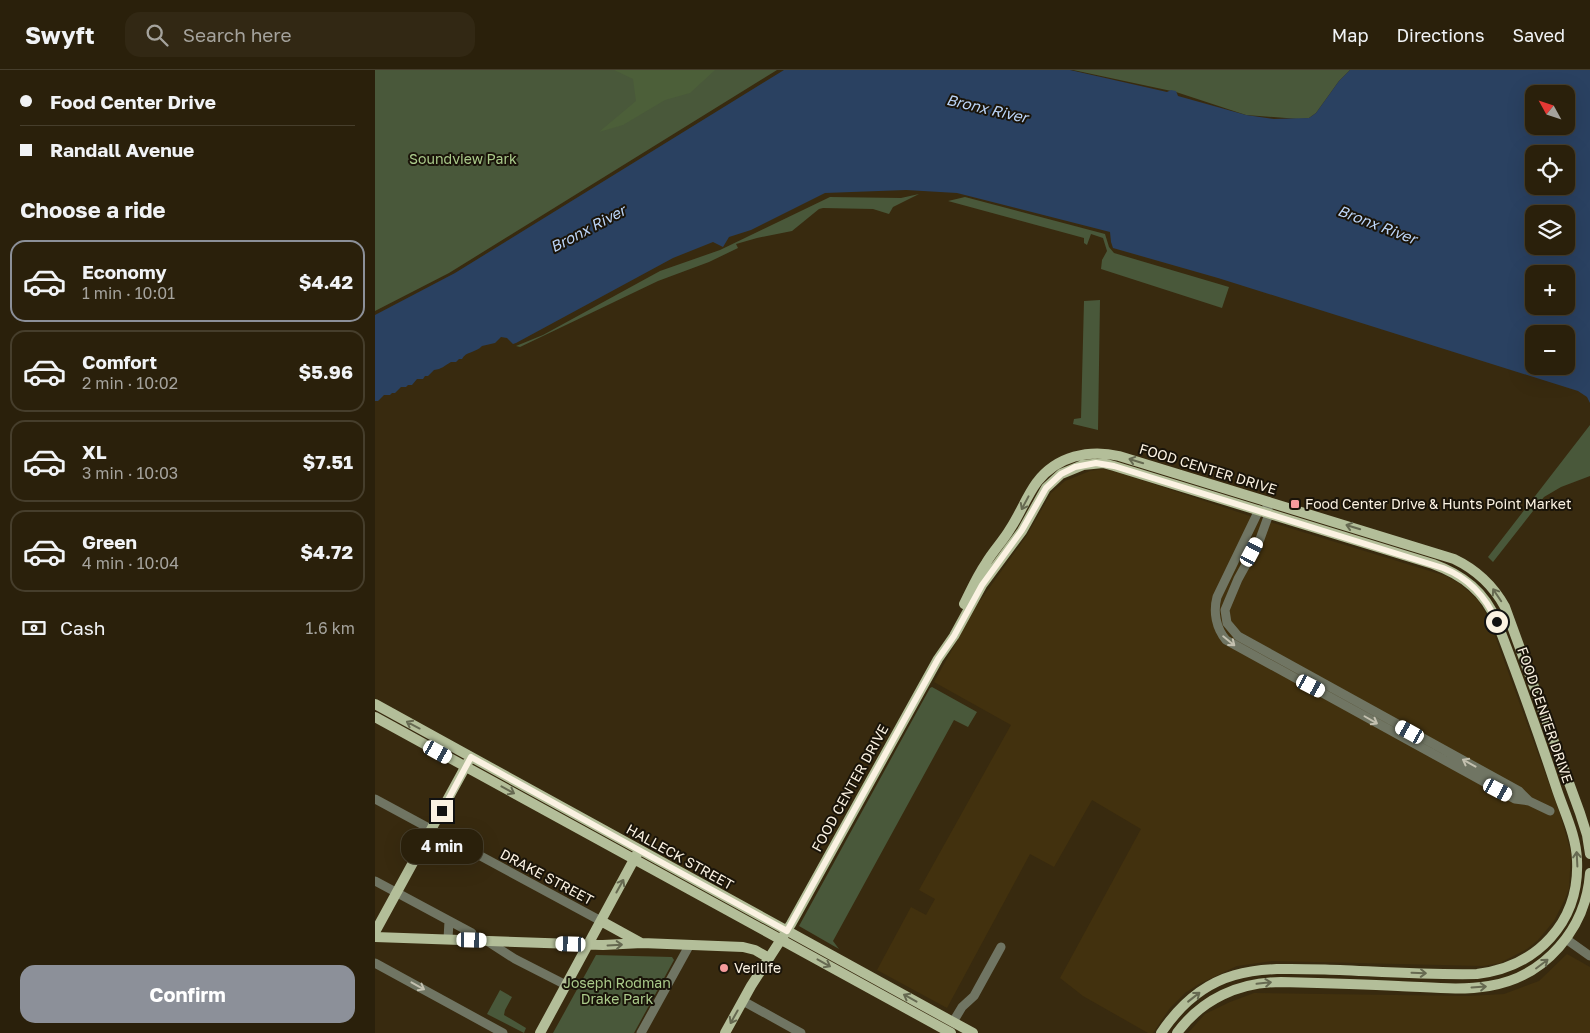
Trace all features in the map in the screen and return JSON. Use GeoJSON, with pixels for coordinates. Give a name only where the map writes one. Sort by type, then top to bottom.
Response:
{"type":"FeatureCollection","features":[{"type":"Feature","properties":{"kind":"main road","name":"FOOD CENTER DRIVE"},"geometry":{"type":"LineString","coordinates":[[938,659],[949,632],[979,574],[1011,527],[1036,484],[1055,465],[1079,454],[1105,453],[1215,485],[1446,556],[1467,566],[1488,583],[1501,601],[1511,622],[1580,813],[1587,835],[1590,855]]}},
{"type":"Feature","properties":{"kind":"main road","name":"FOOD CENTER DRIVE"},"geometry":{"type":"LineString","coordinates":[[725,1033],[769,958],[785,935],[938,659],[954,636],[979,590],[1022,530],[1046,488],[1056,478],[1075,467],[1096,463],[1114,466],[1264,512],[1443,568],[1461,576],[1473,586],[1488,604],[1497,622],[1550,766],[1574,838],[1577,868],[1575,887],[1561,924],[1545,944],[1517,964],[1498,971],[1483,973],[1269,968],[1234,975],[1213,984],[1193,997],[1175,1014],[1161,1033]]}},
{"type":"Feature","properties":{"kind":"main road"},"geometry":{"type":"LineString","coordinates":[[1147,476],[1195,484],[1215,485]]}},
{"type":"Feature","properties":{"kind":"main road","name":"HALLECK STREET"},"geometry":{"type":"LineString","coordinates":[[375,704],[471,757],[636,855]]}},
{"type":"Feature","properties":{"kind":"main road","name":"HALLECK STREET"},"geometry":{"type":"LineString","coordinates":[[375,716],[466,767],[785,935],[950,1030],[973,1033]]}},
{"type":"Feature","properties":{"kind":"main road"},"geometry":{"type":"LineString","coordinates":[[375,932],[471,757]]}},
{"type":"Feature","properties":{"kind":"main road"},"geometry":{"type":"LineString","coordinates":[[1550,766],[1590,855]]}},
{"type":"Feature","properties":{"kind":"main road"},"geometry":{"type":"LineString","coordinates":[[540,1033],[636,855]]}},
{"type":"Feature","properties":{"kind":"main road"},"geometry":{"type":"LineString","coordinates":[[1177,1033],[1193,1015],[1210,1002],[1228,992],[1259,983],[1281,982],[1478,988],[1511,980],[1541,964],[1558,950],[1575,926],[1585,900],[1590,873]]}},
{"type":"Feature","properties":{"kind":"main road"},"geometry":{"type":"LineString","coordinates":[[601,921],[642,944]]}},
{"type":"Feature","properties":{"kind":"main road"},"geometry":{"type":"LineString","coordinates":[[375,937],[588,945],[642,944],[743,947],[755,950],[769,958]]}},
{"type":"Feature","properties":{"kind":"main road"},"geometry":{"type":"LineString","coordinates":[[1336,970],[1423,987]]}},
{"type":"Feature","properties":{"kind":"street"},"geometry":{"type":"LineString","coordinates":[[1266,501],[1264,512],[1217,597],[1215,613],[1220,631],[1226,640],[1515,799],[1529,802],[1550,811]]}},
{"type":"Feature","properties":{"kind":"street","name":"DRAKE STREET"},"geometry":{"type":"LineString","coordinates":[[375,799],[601,921]]}},
{"type":"Feature","properties":{"kind":"street"},"geometry":{"type":"LineString","coordinates":[[375,881],[472,933],[472,940]]}},
{"type":"Feature","properties":{"kind":"street"},"geometry":{"type":"LineString","coordinates":[[448,939],[449,921]]}},
{"type":"Feature","properties":{"kind":"street"},"geometry":{"type":"LineString","coordinates":[[1566,939],[1590,956]]}},
{"type":"Feature","properties":{"kind":"street"},"geometry":{"type":"LineString","coordinates":[[487,941],[566,985]]}},
{"type":"Feature","properties":{"kind":"street"},"geometry":{"type":"LineString","coordinates":[[515,942],[515,958]]}},
{"type":"Feature","properties":{"kind":"street"},"geometry":{"type":"LineString","coordinates":[[641,1033],[689,946]]}},
{"type":"Feature","properties":{"kind":"street"},"geometry":{"type":"LineString","coordinates":[[950,1030],[962,1008],[973,996],[1001,947]]}},
{"type":"Feature","properties":{"kind":"street"},"geometry":{"type":"LineString","coordinates":[[375,963],[503,1033]]}},
{"type":"Feature","properties":{"kind":"street"},"geometry":{"type":"LineString","coordinates":[[743,1001],[801,1033]]}},
{"type":"Feature","properties":{"kind":"shaded area"},"geometry":{"type":"Polygon","coordinates":[[[1103,469],[1446,576],[1459,583],[1477,599],[1491,625],[1560,814],[1571,853],[1569,889],[1554,921],[1538,940],[1527,949],[1500,963],[1483,966],[1272,961],[1237,966],[1199,984],[1185,993],[1170,1008],[1153,1033],[1148,1033],[1083,996],[1060,978],[1141,829],[1092,800],[1054,867],[1030,854],[947,1008],[877,970],[911,907],[926,915],[935,899],[919,890],[1011,725],[934,682],[977,605],[1027,535],[1051,493],[1065,481],[1090,471],[1103,469]]]}},
{"type":"Feature","properties":{"kind":"shaded area"},"geometry":{"type":"Polygon","coordinates":[[[1567,954],[1590,967],[1590,1033],[1188,1033],[1205,1014],[1254,993],[1468,996],[1504,994],[1539,981],[1567,954]]]}},
{"type":"Feature","properties":{"kind":"green space","name":"Soundview Park"},"geometry":{"type":"Polygon","coordinates":[[[375,70],[777,70],[449,273],[375,311],[375,70]]]}},
{"type":"Feature","properties":{"kind":"green space"},"geometry":{"type":"Polygon","coordinates":[[[614,70],[715,70],[690,93],[665,100],[623,125],[599,132],[636,101],[633,79],[614,70]]]}},
{"type":"Feature","properties":{"kind":"green space"},"geometry":{"type":"Polygon","coordinates":[[[1073,70],[1350,70],[1339,81],[1316,113],[1309,118],[1299,119],[1246,115],[1176,92],[1073,70]]]}},
{"type":"Feature","properties":{"kind":"green space"},"geometry":{"type":"Polygon","coordinates":[[[919,194],[893,207],[889,214],[873,209],[819,209],[792,231],[736,244],[738,248],[709,262],[658,281],[520,347],[516,346],[543,335],[660,271],[720,250],[830,197],[901,198],[919,194]]]}},
{"type":"Feature","properties":{"kind":"green space"},"geometry":{"type":"Polygon","coordinates":[[[965,197],[1105,234],[1109,247],[1114,253],[1229,287],[1222,308],[1101,269],[1102,260],[1107,251],[1103,238],[1091,234],[1087,245],[1084,243],[1084,238],[948,201],[965,197]]]}},
{"type":"Feature","properties":{"kind":"green space"},"geometry":{"type":"Polygon","coordinates":[[[1100,300],[1098,430],[1073,424],[1074,419],[1081,418],[1084,301],[1100,300]]]}},
{"type":"Feature","properties":{"kind":"green space"},"geometry":{"type":"Polygon","coordinates":[[[1590,425],[1590,476],[1561,487],[1544,497],[1493,562],[1488,557],[1590,425]]]}},
{"type":"Feature","properties":{"kind":"green space"},"geometry":{"type":"Polygon","coordinates":[[[932,687],[977,712],[968,727],[954,720],[833,941],[839,949],[799,926],[932,687]]]}},
{"type":"Feature","properties":{"kind":"green space","name":"Joseph Rodman Drake Park"},"geometry":{"type":"Polygon","coordinates":[[[596,955],[672,957],[674,960],[634,1033],[553,1033],[596,955]]]}},
{"type":"Feature","properties":{"kind":"green space"},"geometry":{"type":"Polygon","coordinates":[[[500,990],[512,997],[504,1015],[526,1028],[524,1033],[487,1014],[500,990]]]}},
{"type":"Feature","properties":{"kind":"water","name":"Bronx River"},"geometry":{"type":"Polygon","coordinates":[[[784,70],[1070,70],[1167,92],[1171,90],[1176,91],[1178,96],[1246,115],[1274,119],[1309,118],[1316,113],[1339,81],[1350,70],[1590,70],[1590,403],[1587,397],[1578,391],[1527,375],[1575,375],[1575,325],[1525,325],[1525,374],[1218,278],[1113,248],[1110,232],[957,193],[906,190],[825,193],[751,230],[729,237],[723,247],[713,242],[673,258],[516,343],[513,344],[507,338],[501,337],[495,343],[482,346],[456,362],[451,362],[434,370],[423,379],[417,379],[412,385],[401,387],[390,395],[384,395],[378,401],[375,401],[375,315],[455,273],[784,70]]]}},
{"type":"Feature","properties":{"kind":"place","name":"Food Center Drive & Hunts Point Market"},"geometry":{"type":"Point","coordinates":[1295,504]}},
{"type":"Feature","properties":{"kind":"place","name":"Verilife"},"geometry":{"type":"Point","coordinates":[724,968]}},
{"type":"Feature","properties":{"kind":"route"},"geometry":{"type":"LineString","coordinates":[[442,811],[471,757],[787,931],[908,710],[954,636],[976,595],[1018,537],[1046,488],[1067,470],[1083,464],[1103,463],[1114,466],[1443,568],[1461,576],[1483,596],[1497,622]]}}]}
